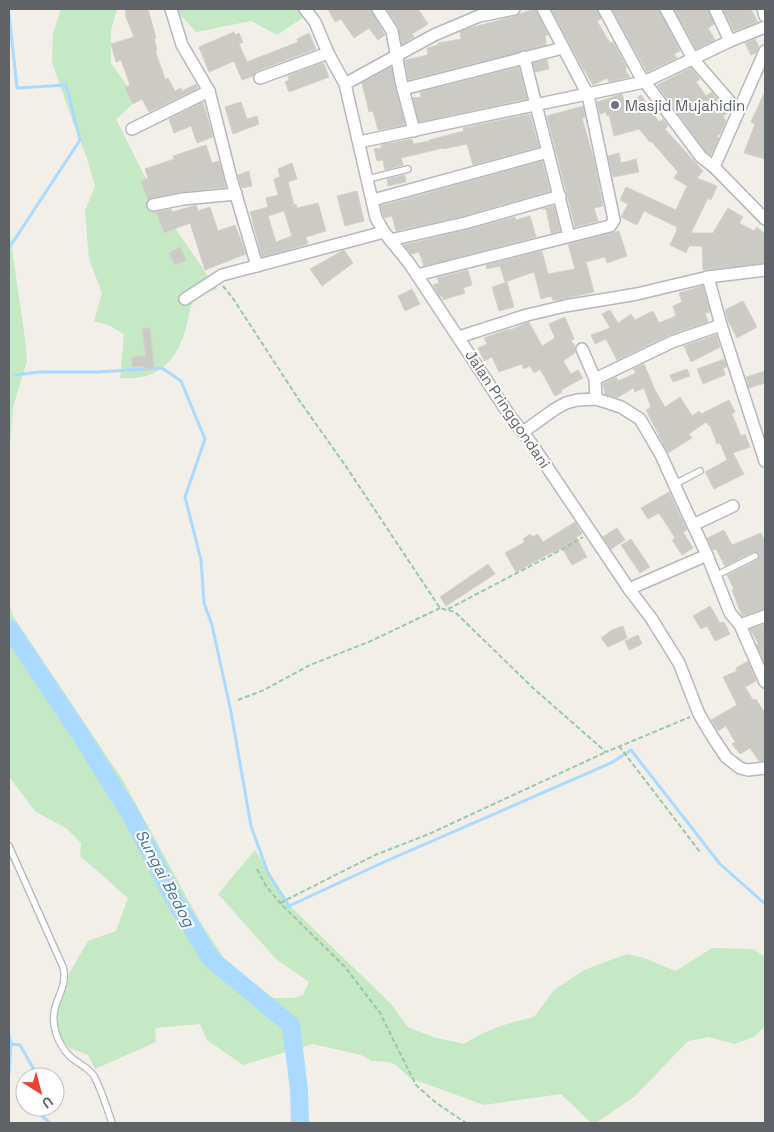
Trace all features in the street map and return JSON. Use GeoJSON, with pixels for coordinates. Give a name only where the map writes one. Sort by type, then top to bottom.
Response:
{"type":"FeatureCollection","features":[{"type":"Feature","properties":{"kind":"street"},"geometry":{"type":"LineString","coordinates":[[171,9],[182,45],[210,91],[236,194],[257,266]]}},
{"type":"Feature","properties":{"kind":"street","name":"Jalan Pringgondani"},"geometry":{"type":"LineString","coordinates":[[305,9],[315,22],[328,53],[345,84],[376,218],[460,337],[497,396],[629,589],[651,618],[679,663],[699,714],[726,757],[740,768],[748,770],[765,768]]}},
{"type":"Feature","properties":{"kind":"street"},"geometry":{"type":"LineString","coordinates":[[378,9],[392,31],[403,89],[414,131]]}},
{"type":"Feature","properties":{"kind":"street"},"geometry":{"type":"LineString","coordinates":[[345,84],[396,54],[478,13],[514,9]]}},
{"type":"Feature","properties":{"kind":"street"},"geometry":{"type":"LineString","coordinates":[[417,275],[610,226],[614,220],[588,95],[543,9]]}},
{"type":"Feature","properties":{"kind":"street"},"geometry":{"type":"LineString","coordinates":[[604,9],[644,82],[701,157],[714,167],[765,219]]}},
{"type":"Feature","properties":{"kind":"street"},"geometry":{"type":"LineString","coordinates":[[666,9],[693,59],[738,111]]}},
{"type":"Feature","properties":{"kind":"street"},"geometry":{"type":"LineString","coordinates":[[715,9],[730,41]]}},
{"type":"Feature","properties":{"kind":"street"},"geometry":{"type":"LineString","coordinates":[[763,9],[765,16]]}},
{"type":"Feature","properties":{"kind":"street"},"geometry":{"type":"LineString","coordinates":[[359,142],[644,82],[730,41],[765,27]]}},
{"type":"Feature","properties":{"kind":"street"},"geometry":{"type":"LineString","coordinates":[[403,89],[563,48]]}},
{"type":"Feature","properties":{"kind":"street"},"geometry":{"type":"LineString","coordinates":[[714,167],[765,51]]}},
{"type":"Feature","properties":{"kind":"street"},"geometry":{"type":"LineString","coordinates":[[260,78],[328,53]]}},
{"type":"Feature","properties":{"kind":"street"},"geometry":{"type":"LineString","coordinates":[[524,57],[569,236]]}},
{"type":"Feature","properties":{"kind":"street"},"geometry":{"type":"LineString","coordinates":[[132,129],[210,91]]}},
{"type":"Feature","properties":{"kind":"street"},"geometry":{"type":"LineString","coordinates":[[373,200],[548,152]]}},
{"type":"Feature","properties":{"kind":"street"},"geometry":{"type":"LineString","coordinates":[[153,205],[236,194]]}},
{"type":"Feature","properties":{"kind":"street"},"geometry":{"type":"LineString","coordinates":[[185,299],[217,278],[257,266],[387,236],[466,222],[560,196]]}},
{"type":"Feature","properties":{"kind":"street"},"geometry":{"type":"LineString","coordinates":[[460,337],[527,315],[580,303],[637,294],[708,277],[765,270]]}},
{"type":"Feature","properties":{"kind":"street"},"geometry":{"type":"LineString","coordinates":[[708,277],[721,325],[763,449],[765,461]]}},
{"type":"Feature","properties":{"kind":"street"},"geometry":{"type":"LineString","coordinates":[[595,379],[672,342],[721,325]]}},
{"type":"Feature","properties":{"kind":"street"},"geometry":{"type":"LineString","coordinates":[[582,349],[595,379],[596,399]]}},
{"type":"Feature","properties":{"kind":"street"},"geometry":{"type":"LineString","coordinates":[[523,432],[555,409],[577,400],[596,399],[621,407],[640,419],[661,455],[707,555],[730,613],[740,625],[765,682]]}},
{"type":"Feature","properties":{"kind":"street"},"geometry":{"type":"LineString","coordinates":[[693,525],[733,506]]}},
{"type":"Feature","properties":{"kind":"street"},"geometry":{"type":"LineString","coordinates":[[629,589],[707,555]]}},
{"type":"Feature","properties":{"kind":"street"},"geometry":{"type":"LineString","coordinates":[[740,625],[765,616]]}},
{"type":"Feature","properties":{"kind":"lane"},"geometry":{"type":"LineString","coordinates":[[368,179],[408,169]]}},
{"type":"Feature","properties":{"kind":"lane"},"geometry":{"type":"LineString","coordinates":[[674,484],[700,471]]}},
{"type":"Feature","properties":{"kind":"lane"},"geometry":{"type":"LineString","coordinates":[[716,576],[756,556]]}},
{"type":"Feature","properties":{"kind":"lane"},"geometry":{"type":"LineString","coordinates":[[9,846],[66,976],[56,1006],[54,1023],[62,1047],[75,1061],[89,1069],[112,1123]]}},
{"type":"Feature","properties":{"kind":"path"},"geometry":{"type":"LineString","coordinates":[[217,278],[232,297],[299,400],[345,465],[440,608],[455,612],[533,688],[606,752]]}},
{"type":"Feature","properties":{"kind":"path"},"geometry":{"type":"LineString","coordinates":[[446,610],[561,550],[591,532]]}},
{"type":"Feature","properties":{"kind":"path"},"geometry":{"type":"LineString","coordinates":[[238,700],[264,690],[310,664],[371,641],[440,608]]}},
{"type":"Feature","properties":{"kind":"path"},"geometry":{"type":"LineString","coordinates":[[280,903],[375,856],[429,834],[619,746],[699,714]]}},
{"type":"Feature","properties":{"kind":"path"},"geometry":{"type":"LineString","coordinates":[[619,746],[700,852]]}},
{"type":"Feature","properties":{"kind":"path"},"geometry":{"type":"LineString","coordinates":[[257,869],[266,886],[280,903],[345,967],[380,1012],[416,1085],[435,1102],[466,1123]]}},
{"type":"Feature","properties":{"kind":"green space"},"geometry":{"type":"Polygon","coordinates":[[[61,9],[117,9],[111,30],[111,63],[137,100],[116,119],[144,175],[177,231],[217,289],[195,299],[176,353],[162,368],[144,377],[120,378],[124,334],[108,325],[94,321],[102,293],[89,259],[85,211],[95,186],[87,158],[52,62],[53,34],[61,9]]]}},
{"type":"Feature","properties":{"kind":"green space"},"geometry":{"type":"Polygon","coordinates":[[[175,9],[316,9],[277,35],[251,21],[196,32],[175,9]]]}},
{"type":"Feature","properties":{"kind":"green space"},"geometry":{"type":"Polygon","coordinates":[[[9,228],[27,361],[13,407],[9,459],[9,228]]]}},
{"type":"Feature","properties":{"kind":"green space"},"geometry":{"type":"Polygon","coordinates":[[[9,602],[13,616],[124,782],[199,920],[227,963],[273,998],[293,998],[303,995],[309,982],[276,959],[218,894],[255,850],[291,907],[391,1004],[408,1027],[433,1037],[464,1044],[498,1027],[534,1017],[554,990],[584,970],[627,954],[644,958],[676,971],[712,948],[753,949],[765,957],[765,1026],[754,1037],[734,1044],[709,1037],[688,1041],[635,1096],[596,1123],[591,1123],[561,1094],[484,1105],[410,1078],[396,1065],[388,1062],[372,1061],[361,1055],[313,1044],[243,1065],[207,1040],[200,1024],[155,1028],[156,1042],[95,1069],[88,1055],[68,1047],[55,1033],[50,1017],[65,981],[88,941],[116,931],[128,898],[80,856],[81,843],[66,828],[36,812],[9,777],[9,602]]]}},
{"type":"Feature","properties":{"kind":"building"},"geometry":{"type":"Polygon","coordinates":[[[125,9],[148,9],[156,38],[154,39],[157,50],[155,50],[165,79],[168,78],[175,91],[181,88],[182,91],[196,84],[198,88],[149,112],[142,99],[133,104],[125,87],[130,85],[121,60],[116,62],[111,44],[134,37],[125,9]]]}},
{"type":"Feature","properties":{"kind":"building"},"geometry":{"type":"Polygon","coordinates":[[[328,9],[371,9],[385,35],[378,40],[369,28],[354,38],[341,19],[335,22],[328,9]]]}},
{"type":"Feature","properties":{"kind":"building"},"geometry":{"type":"Polygon","coordinates":[[[387,9],[418,9],[428,24],[412,34],[414,37],[402,44],[398,27],[387,9]]]}},
{"type":"Feature","properties":{"kind":"building"},"geometry":{"type":"Polygon","coordinates":[[[536,9],[548,35],[545,36],[546,45],[408,80],[405,60],[428,55],[427,48],[438,45],[438,43],[461,39],[460,32],[470,28],[536,9]]]}},
{"type":"Feature","properties":{"kind":"building"},"geometry":{"type":"Polygon","coordinates":[[[551,9],[597,9],[601,19],[597,21],[610,43],[613,42],[630,77],[609,82],[607,78],[593,85],[551,9]]]}},
{"type":"Feature","properties":{"kind":"building"},"geometry":{"type":"Polygon","coordinates":[[[612,9],[659,9],[680,51],[674,54],[677,58],[647,72],[612,9]]]}},
{"type":"Feature","properties":{"kind":"building"},"geometry":{"type":"Polygon","coordinates":[[[674,9],[708,9],[714,24],[708,28],[715,40],[696,49],[674,9]]]}},
{"type":"Feature","properties":{"kind":"building"},"geometry":{"type":"Polygon","coordinates":[[[723,9],[751,9],[758,22],[734,31],[723,9]]]}},
{"type":"Feature","properties":{"kind":"building"},"geometry":{"type":"Polygon","coordinates":[[[234,32],[235,35],[239,33],[243,42],[239,44],[247,62],[298,42],[297,39],[309,33],[316,49],[257,71],[253,76],[242,80],[234,61],[209,72],[199,47],[234,32]]]}},
{"type":"Feature","properties":{"kind":"building"},"geometry":{"type":"Polygon","coordinates":[[[755,39],[759,47],[756,53],[751,55],[745,43],[755,39]]]}},
{"type":"Feature","properties":{"kind":"building"},"geometry":{"type":"Polygon","coordinates":[[[547,60],[549,69],[535,72],[533,63],[547,60]]]}},
{"type":"Feature","properties":{"kind":"building"},"geometry":{"type":"Polygon","coordinates":[[[322,63],[329,77],[289,92],[285,82],[289,80],[288,76],[322,63]]]}},
{"type":"Feature","properties":{"kind":"building"},"geometry":{"type":"Polygon","coordinates":[[[391,67],[405,125],[378,130],[373,111],[369,112],[362,83],[391,67]]]}},
{"type":"Feature","properties":{"kind":"building"},"geometry":{"type":"Polygon","coordinates":[[[519,67],[527,99],[419,122],[413,98],[421,97],[420,92],[519,67]]]}},
{"type":"Feature","properties":{"kind":"building"},"geometry":{"type":"Polygon","coordinates":[[[691,68],[700,79],[696,82],[706,96],[712,92],[728,113],[723,116],[726,121],[720,134],[717,136],[719,138],[711,155],[706,152],[657,85],[691,68]]]}},
{"type":"Feature","properties":{"kind":"building"},"geometry":{"type":"Polygon","coordinates":[[[765,91],[765,159],[744,153],[755,124],[751,122],[765,91]]]}},
{"type":"Feature","properties":{"kind":"building"},"geometry":{"type":"Polygon","coordinates":[[[622,94],[626,107],[641,95],[659,122],[663,119],[668,126],[665,129],[703,171],[697,178],[717,186],[711,200],[708,198],[691,233],[713,233],[728,208],[743,217],[739,223],[754,231],[757,227],[765,234],[765,263],[703,270],[702,246],[689,246],[686,253],[670,245],[677,227],[644,211],[637,225],[621,217],[628,204],[620,200],[626,187],[676,210],[687,186],[674,178],[678,172],[639,129],[614,136],[609,115],[607,116],[606,112],[600,114],[597,102],[622,94]]]}},
{"type":"Feature","properties":{"kind":"building"},"geometry":{"type":"Polygon","coordinates":[[[203,102],[213,137],[197,143],[191,126],[174,133],[169,119],[203,102]]]}},
{"type":"Feature","properties":{"kind":"building"},"geometry":{"type":"Polygon","coordinates":[[[241,102],[247,119],[257,116],[259,124],[233,134],[225,107],[241,102]]]}},
{"type":"Feature","properties":{"kind":"building"},"geometry":{"type":"Polygon","coordinates":[[[583,106],[585,118],[582,118],[594,160],[603,206],[594,208],[598,221],[575,227],[547,116],[583,106]]]}},
{"type":"Feature","properties":{"kind":"building"},"geometry":{"type":"Polygon","coordinates":[[[530,114],[539,147],[473,165],[467,144],[401,158],[403,165],[385,170],[383,160],[377,161],[374,149],[381,148],[381,145],[412,139],[413,144],[429,141],[464,131],[463,128],[530,114]]]}},
{"type":"Feature","properties":{"kind":"building"},"geometry":{"type":"Polygon","coordinates":[[[206,145],[212,163],[219,161],[226,187],[182,192],[148,200],[141,181],[148,178],[145,169],[174,159],[173,156],[206,145]]]}},
{"type":"Feature","properties":{"kind":"building"},"geometry":{"type":"Polygon","coordinates":[[[619,153],[621,163],[636,159],[639,172],[613,177],[608,156],[619,153]]]}},
{"type":"Feature","properties":{"kind":"building"},"geometry":{"type":"Polygon","coordinates":[[[542,161],[550,191],[463,216],[396,231],[392,216],[385,218],[383,215],[381,206],[542,161]]]}},
{"type":"Feature","properties":{"kind":"building"},"geometry":{"type":"Polygon","coordinates":[[[292,163],[297,179],[288,182],[294,205],[296,204],[297,208],[318,203],[326,231],[306,237],[308,244],[262,257],[250,212],[268,207],[266,198],[278,195],[274,179],[280,177],[278,169],[292,163]],[[284,211],[268,216],[276,242],[292,236],[284,211]]]}},
{"type":"Feature","properties":{"kind":"building"},"geometry":{"type":"Polygon","coordinates":[[[249,171],[252,186],[242,188],[238,175],[249,171]]]}},
{"type":"Feature","properties":{"kind":"building"},"geometry":{"type":"Polygon","coordinates":[[[405,175],[406,182],[388,186],[387,179],[405,175]]]}},
{"type":"Feature","properties":{"kind":"building"},"geometry":{"type":"Polygon","coordinates":[[[357,191],[364,221],[345,226],[337,196],[357,191]]]}},
{"type":"Feature","properties":{"kind":"building"},"geometry":{"type":"Polygon","coordinates":[[[196,205],[198,211],[210,207],[218,231],[235,225],[246,254],[205,270],[190,223],[164,233],[156,212],[171,209],[173,212],[196,205]]]}},
{"type":"Feature","properties":{"kind":"building"},"geometry":{"type":"Polygon","coordinates":[[[554,206],[560,231],[551,233],[546,209],[542,209],[554,206]]]}},
{"type":"Feature","properties":{"kind":"building"},"geometry":{"type":"Polygon","coordinates":[[[530,216],[536,237],[424,266],[419,252],[411,254],[404,245],[515,217],[516,220],[530,216]]]}},
{"type":"Feature","properties":{"kind":"building"},"geometry":{"type":"Polygon","coordinates":[[[619,231],[627,256],[607,263],[605,257],[586,262],[594,292],[559,300],[553,300],[551,296],[541,299],[534,272],[505,282],[500,266],[487,269],[486,265],[542,251],[548,274],[575,269],[568,244],[619,231]]]}},
{"type":"Feature","properties":{"kind":"building"},"geometry":{"type":"Polygon","coordinates":[[[180,247],[186,260],[175,265],[169,253],[180,247]]]}},
{"type":"Feature","properties":{"kind":"building"},"geometry":{"type":"Polygon","coordinates":[[[344,250],[353,263],[322,286],[310,269],[344,250]]]}},
{"type":"Feature","properties":{"kind":"building"},"geometry":{"type":"Polygon","coordinates":[[[468,270],[472,285],[463,288],[465,293],[443,300],[433,285],[439,283],[437,278],[468,270]]]}},
{"type":"Feature","properties":{"kind":"building"},"geometry":{"type":"Polygon","coordinates":[[[507,282],[514,307],[499,311],[492,287],[507,282]]]}},
{"type":"Feature","properties":{"kind":"building"},"geometry":{"type":"Polygon","coordinates":[[[703,286],[710,312],[705,313],[708,322],[669,335],[617,360],[606,339],[595,344],[591,335],[610,328],[602,314],[610,310],[618,323],[631,314],[635,320],[653,311],[659,323],[676,316],[673,306],[682,302],[679,293],[703,286]]]}},
{"type":"Feature","properties":{"kind":"building"},"geometry":{"type":"Polygon","coordinates":[[[412,289],[420,304],[405,311],[398,296],[412,289]]]}},
{"type":"Feature","properties":{"kind":"building"},"geometry":{"type":"Polygon","coordinates":[[[743,301],[757,327],[737,338],[728,321],[725,310],[743,301]]]}},
{"type":"Feature","properties":{"kind":"building"},"geometry":{"type":"Polygon","coordinates":[[[565,317],[574,339],[571,340],[575,346],[575,353],[563,361],[571,374],[578,370],[583,378],[561,390],[562,392],[555,396],[540,369],[534,373],[530,366],[524,369],[522,364],[499,372],[492,357],[484,361],[478,348],[487,344],[484,338],[529,322],[542,346],[555,338],[549,324],[565,317]]]}},
{"type":"Feature","properties":{"kind":"building"},"geometry":{"type":"Polygon","coordinates":[[[150,328],[154,368],[132,367],[132,357],[146,356],[142,329],[150,328]]]}},
{"type":"Feature","properties":{"kind":"building"},"geometry":{"type":"Polygon","coordinates":[[[716,335],[720,347],[691,362],[684,346],[716,335]]]}},
{"type":"Feature","properties":{"kind":"building"},"geometry":{"type":"Polygon","coordinates":[[[724,359],[727,367],[723,368],[725,375],[703,384],[697,369],[724,359]]]}},
{"type":"Feature","properties":{"kind":"building"},"geometry":{"type":"Polygon","coordinates":[[[644,364],[655,390],[665,407],[680,397],[692,416],[699,411],[701,414],[729,400],[735,412],[732,414],[741,436],[745,434],[750,447],[733,453],[744,474],[714,489],[705,472],[727,460],[720,443],[717,444],[710,425],[706,422],[689,434],[692,438],[668,453],[646,410],[651,407],[644,388],[635,392],[633,388],[617,398],[605,394],[603,384],[616,377],[618,381],[636,373],[633,369],[644,364]]]}},
{"type":"Feature","properties":{"kind":"building"},"geometry":{"type":"Polygon","coordinates":[[[687,369],[690,376],[673,382],[670,375],[687,369]]]}},
{"type":"Feature","properties":{"kind":"building"},"geometry":{"type":"Polygon","coordinates":[[[765,371],[765,383],[749,388],[746,377],[765,371]]]}},
{"type":"Feature","properties":{"kind":"building"},"geometry":{"type":"Polygon","coordinates":[[[669,492],[687,530],[683,532],[693,548],[682,555],[672,540],[675,538],[659,513],[648,519],[641,508],[669,492]]]}},
{"type":"Feature","properties":{"kind":"building"},"geometry":{"type":"Polygon","coordinates":[[[575,522],[582,534],[576,537],[587,557],[572,565],[562,548],[516,572],[505,553],[525,542],[523,539],[530,534],[532,537],[538,534],[543,542],[575,522]]]}},
{"type":"Feature","properties":{"kind":"building"},"geometry":{"type":"Polygon","coordinates":[[[617,528],[625,540],[611,549],[603,537],[617,528]]]}},
{"type":"Feature","properties":{"kind":"building"},"geometry":{"type":"Polygon","coordinates":[[[724,530],[732,545],[761,533],[765,542],[765,609],[742,616],[732,590],[734,589],[727,575],[757,560],[760,556],[757,552],[753,552],[725,566],[716,549],[713,550],[707,538],[724,530]]]}},
{"type":"Feature","properties":{"kind":"building"},"geometry":{"type":"Polygon","coordinates":[[[631,539],[650,567],[640,573],[621,545],[631,539]]]}},
{"type":"Feature","properties":{"kind":"building"},"geometry":{"type":"Polygon","coordinates":[[[488,564],[495,574],[446,606],[440,597],[488,564]]]}},
{"type":"Feature","properties":{"kind":"building"},"geometry":{"type":"Polygon","coordinates":[[[710,606],[720,623],[724,622],[730,634],[715,641],[707,626],[701,629],[693,616],[710,606]]]}},
{"type":"Feature","properties":{"kind":"building"},"geometry":{"type":"Polygon","coordinates":[[[765,624],[765,664],[756,644],[758,643],[750,629],[765,624]]]}},
{"type":"Feature","properties":{"kind":"building"},"geometry":{"type":"Polygon","coordinates":[[[623,626],[627,638],[608,647],[601,638],[612,630],[623,626]]]}},
{"type":"Feature","properties":{"kind":"building"},"geometry":{"type":"Polygon","coordinates":[[[638,635],[642,644],[629,650],[625,641],[638,635]]]}},
{"type":"Feature","properties":{"kind":"building"},"geometry":{"type":"Polygon","coordinates":[[[748,661],[756,681],[745,687],[753,700],[756,699],[765,713],[765,761],[759,761],[750,748],[740,754],[732,744],[735,742],[726,726],[718,731],[711,720],[737,705],[723,677],[737,671],[736,668],[748,661]]]}},
{"type":"Feature","properties":{"kind":"waterway"},"geometry":{"type":"LineString","coordinates":[[9,14],[17,88],[66,85],[80,140],[9,248]]}},
{"type":"Feature","properties":{"kind":"waterway"},"geometry":{"type":"LineString","coordinates":[[15,375],[39,372],[98,372],[162,368],[181,381],[205,439],[185,497],[201,560],[204,603],[212,625],[231,712],[251,826],[268,873],[289,906],[384,862],[611,763],[631,750],[720,864],[765,904]]}},
{"type":"Feature","properties":{"kind":"waterway","name":"Sungai Bedog"},"geometry":{"type":"LineString","coordinates":[[9,628],[80,734],[132,817],[174,899],[211,959],[291,1025],[299,1090],[300,1123]]}},
{"type":"Feature","properties":{"kind":"waterway"},"geometry":{"type":"LineString","coordinates":[[9,1034],[11,1044],[9,1074]]}},
{"type":"Feature","properties":{"kind":"waterway"},"geometry":{"type":"LineString","coordinates":[[11,1044],[20,1045],[32,1067]]}},
{"type":"Feature","properties":{"kind":"waterway"},"geometry":{"type":"LineString","coordinates":[[43,1117],[50,1123]]}},
{"type":"Feature","properties":{"kind":"place","name":"Masjid Mujahidin"},"geometry":{"type":"Point","coordinates":[615,105]}}]}
